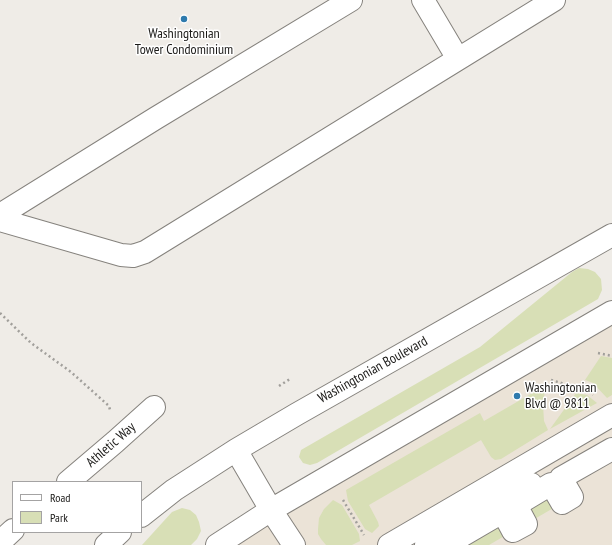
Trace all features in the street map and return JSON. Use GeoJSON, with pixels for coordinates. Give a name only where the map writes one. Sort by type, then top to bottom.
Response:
{"type":"FeatureCollection","features":[{"type":"Feature","properties":{"kind":"street"},"geometry":{"type":"LineString","coordinates":[[0,215],[156,118],[351,0]]}},
{"type":"Feature","properties":{"kind":"street"},"geometry":{"type":"LineString","coordinates":[[422,0],[458,59]]}},
{"type":"Feature","properties":{"kind":"street"},"geometry":{"type":"LineString","coordinates":[[0,220],[121,255],[133,256],[139,254],[152,248],[554,0]]}},
{"type":"Feature","properties":{"kind":"street","name":"Washingtonian Boulevard"},"geometry":{"type":"LineString","coordinates":[[142,515],[174,490],[236,450],[612,235]]}},
{"type":"Feature","properties":{"kind":"street"},"geometry":{"type":"LineString","coordinates":[[217,545],[271,510],[612,312]]}},
{"type":"Feature","properties":{"kind":"street","name":"Athletic Way"},"geometry":{"type":"LineString","coordinates":[[69,481],[116,442],[154,407]]}},
{"type":"Feature","properties":{"kind":"street"},"geometry":{"type":"LineString","coordinates":[[389,545],[612,415]]}},
{"type":"Feature","properties":{"kind":"street"},"geometry":{"type":"LineString","coordinates":[[426,545],[612,438]]}},
{"type":"Feature","properties":{"kind":"street"},"geometry":{"type":"LineString","coordinates":[[453,545],[451,542],[499,514],[505,516],[513,531],[526,524],[518,509],[521,502],[551,484],[562,503],[572,497],[561,478],[612,449]]}},
{"type":"Feature","properties":{"kind":"street"},"geometry":{"type":"LineString","coordinates":[[236,450],[271,510],[294,545]]}},
{"type":"Feature","properties":{"kind":"street"},"geometry":{"type":"LineString","coordinates":[[0,542],[12,531]]}},
{"type":"Feature","properties":{"kind":"street"},"geometry":{"type":"LineString","coordinates":[[106,545],[119,533]]}},
{"type":"Feature","properties":{"kind":"path"},"geometry":{"type":"LineString","coordinates":[[0,312],[30,343],[72,372],[109,406],[110,417],[104,429],[116,442]]}},
{"type":"Feature","properties":{"kind":"path"},"geometry":{"type":"LineString","coordinates":[[595,353],[612,356]]}},
{"type":"Feature","properties":{"kind":"path"},"geometry":{"type":"LineString","coordinates":[[279,386],[290,379]]}},
{"type":"Feature","properties":{"kind":"path"},"geometry":{"type":"LineString","coordinates":[[548,379],[589,391]]}},
{"type":"Feature","properties":{"kind":"path"},"geometry":{"type":"LineString","coordinates":[[339,494],[365,537]]}},
{"type":"Feature","properties":{"kind":"shaded area"},"geometry":{"type":"Polygon","coordinates":[[[612,315],[612,545],[222,545],[612,315]]]}},
{"type":"Feature","properties":{"kind":"green space"},"geometry":{"type":"Polygon","coordinates":[[[579,268],[588,269],[595,272],[601,279],[602,290],[598,299],[317,463],[310,465],[303,463],[299,457],[301,450],[480,347],[572,272],[579,268]]]}},
{"type":"Feature","properties":{"kind":"green space"},"geometry":{"type":"Polygon","coordinates":[[[601,356],[612,358],[612,395],[607,398],[593,383],[585,380],[601,356]]]}},
{"type":"Feature","properties":{"kind":"green space"},"geometry":{"type":"Polygon","coordinates":[[[548,384],[545,391],[543,404],[544,421],[548,430],[501,459],[495,460],[491,457],[481,440],[369,505],[379,526],[372,533],[365,529],[348,501],[346,490],[480,413],[484,421],[548,384]]]}},
{"type":"Feature","properties":{"kind":"green space"},"geometry":{"type":"Polygon","coordinates":[[[576,393],[587,395],[597,403],[550,429],[576,393]]]}},
{"type":"Feature","properties":{"kind":"green space"},"geometry":{"type":"Polygon","coordinates":[[[551,484],[562,503],[526,524],[521,502],[551,484]]]}},
{"type":"Feature","properties":{"kind":"green space"},"geometry":{"type":"Polygon","coordinates":[[[333,500],[342,505],[359,534],[360,541],[352,545],[326,545],[321,539],[318,534],[319,518],[324,509],[333,500]]]}},
{"type":"Feature","properties":{"kind":"green space"},"geometry":{"type":"Polygon","coordinates":[[[182,508],[190,510],[196,515],[199,522],[201,531],[197,539],[191,545],[142,545],[172,512],[182,508]]]}},
{"type":"Feature","properties":{"kind":"green space"},"geometry":{"type":"Polygon","coordinates":[[[499,514],[513,531],[489,545],[453,545],[499,514]]]}},
{"type":"Feature","properties":{"kind":"place","name":"Washingtonian Tower Condominium"},"geometry":{"type":"Point","coordinates":[184,19]}},
{"type":"Feature","properties":{"kind":"place","name":"Washingtonian Blvd @ 9811"},"geometry":{"type":"Point","coordinates":[517,396]}}]}
